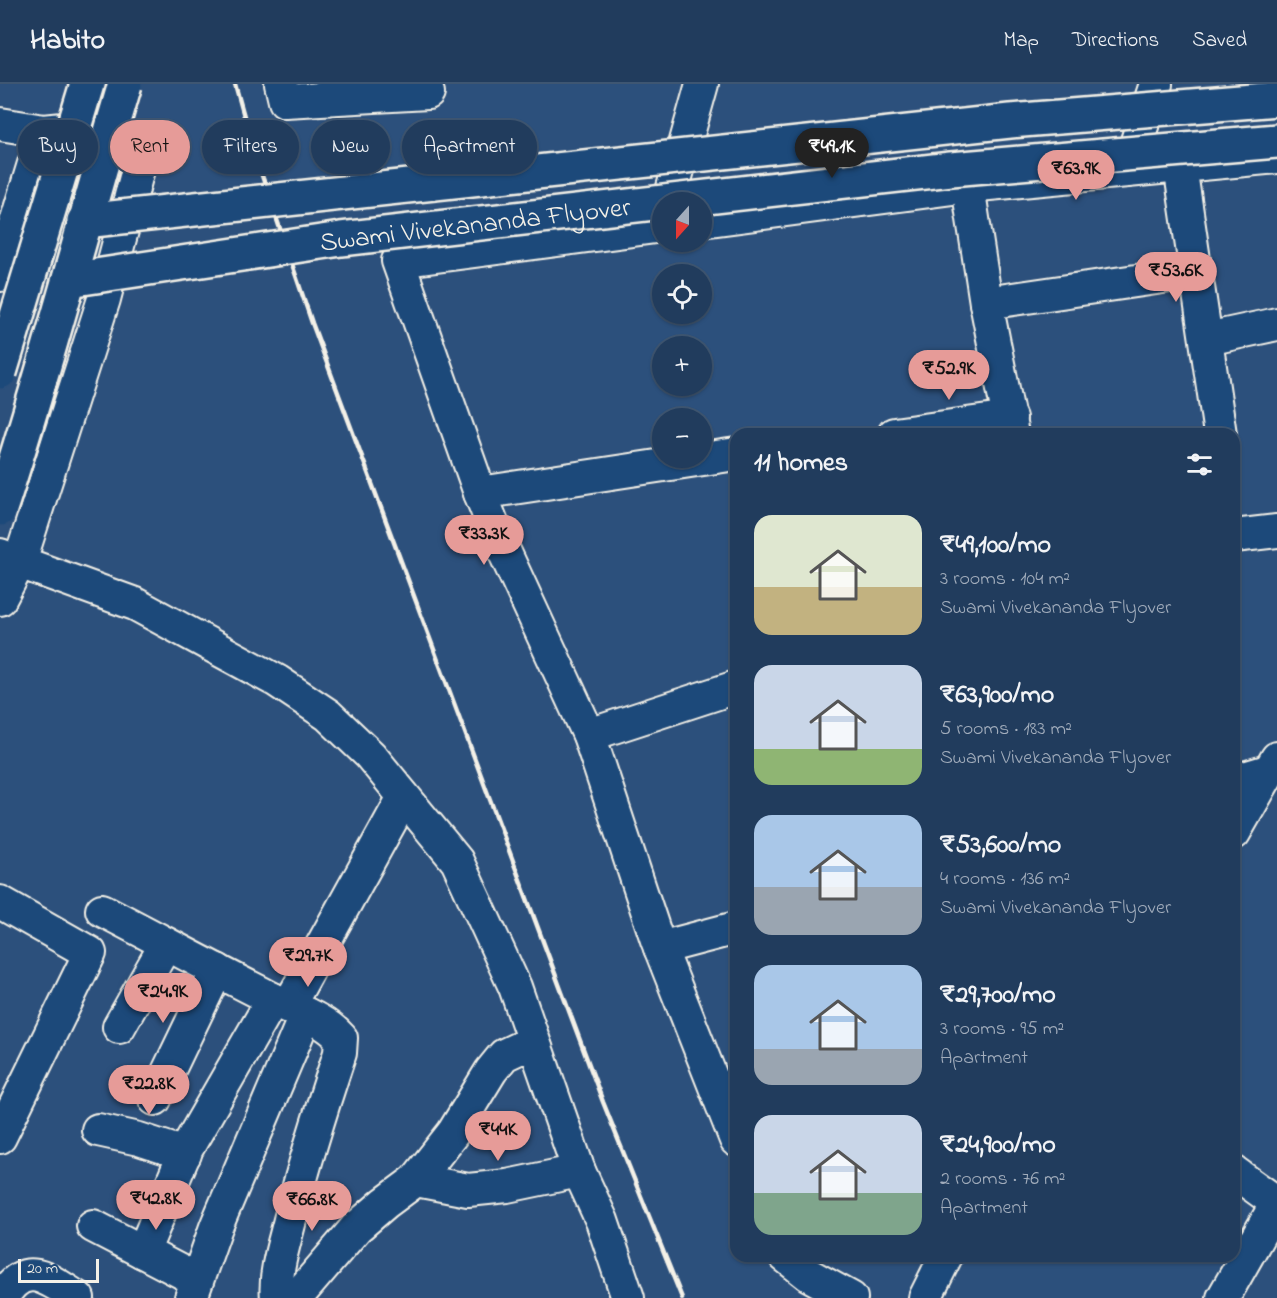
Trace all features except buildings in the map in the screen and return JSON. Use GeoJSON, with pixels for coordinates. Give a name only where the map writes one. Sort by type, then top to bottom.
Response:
{"type":"FeatureCollection","features":[{"type":"Feature","properties":{"kind":"main road"},"geometry":{"type":"LineString","coordinates":[[0,372],[87,84]]}},
{"type":"Feature","properties":{"kind":"main road"},"geometry":{"type":"LineString","coordinates":[[0,509],[125,84]]}},
{"type":"Feature","properties":{"kind":"main road","name":"Swami Vivekananda Flyover"},"geometry":{"type":"LineString","coordinates":[[84,221],[998,123],[1277,99]]}},
{"type":"Feature","properties":{"kind":"main road","name":"Swami Vivekananda Flyover"},"geometry":{"type":"LineString","coordinates":[[69,280],[341,238],[951,169],[1277,141]]}},
{"type":"Feature","properties":{"kind":"street"},"geometry":{"type":"LineString","coordinates":[[281,84],[285,101],[428,93]]}},
{"type":"Feature","properties":{"kind":"street"},"geometry":{"type":"LineString","coordinates":[[672,192],[702,84]]}},
{"type":"Feature","properties":{"kind":"street"},"geometry":{"type":"LineString","coordinates":[[1127,171],[1156,84]]}},
{"type":"Feature","properties":{"kind":"street"},"geometry":{"type":"LineString","coordinates":[[0,124],[18,127]]}},
{"type":"Feature","properties":{"kind":"street"},"geometry":{"type":"LineString","coordinates":[[0,599],[10,558],[104,300],[141,158],[98,132]]}},
{"type":"Feature","properties":{"kind":"street"},"geometry":{"type":"LineString","coordinates":[[712,220],[968,186],[1277,158]]}},
{"type":"Feature","properties":{"kind":"street"},"geometry":{"type":"LineString","coordinates":[[1180,166],[1219,428]]}},
{"type":"Feature","properties":{"kind":"street"},"geometry":{"type":"LineString","coordinates":[[0,275],[31,174]]}},
{"type":"Feature","properties":{"kind":"street"},"geometry":{"type":"LineString","coordinates":[[968,186],[986,303],[1011,426],[982,428]]}},
{"type":"Feature","properties":{"kind":"street"},"geometry":{"type":"LineString","coordinates":[[652,226],[398,261],[480,493],[499,540],[590,735],[660,948],[730,1125]]}},
{"type":"Feature","properties":{"kind":"street"},"geometry":{"type":"LineString","coordinates":[[986,303],[1197,272]]}},
{"type":"Feature","properties":{"kind":"street"},"geometry":{"type":"LineString","coordinates":[[1207,339],[1277,324]]}},
{"type":"Feature","properties":{"kind":"street"},"geometry":{"type":"LineString","coordinates":[[480,493],[730,455]]}},
{"type":"Feature","properties":{"kind":"street"},"geometry":{"type":"LineString","coordinates":[[1240,533],[1277,531]]}},
{"type":"Feature","properties":{"kind":"street"},"geometry":{"type":"LineString","coordinates":[[10,558],[135,604],[277,681],[328,715],[370,755],[457,861],[514,987],[579,1171],[602,1221],[628,1298]]}},
{"type":"Feature","properties":{"kind":"street"},"geometry":{"type":"LineString","coordinates":[[590,735],[730,689]]}},
{"type":"Feature","properties":{"kind":"street"},"geometry":{"type":"LineString","coordinates":[[1240,778],[1274,764]]}},
{"type":"Feature","properties":{"kind":"street"},"geometry":{"type":"LineString","coordinates":[[1240,823],[1274,764]]}},
{"type":"Feature","properties":{"kind":"street"},"geometry":{"type":"LineString","coordinates":[[142,1252],[185,1154],[289,1007],[404,797]]}},
{"type":"Feature","properties":{"kind":"street"},"geometry":{"type":"LineString","coordinates":[[0,902],[90,953],[0,1137]]}},
{"type":"Feature","properties":{"kind":"street"},"geometry":{"type":"LineString","coordinates":[[102,910],[332,1028],[341,1038],[340,1053],[304,1164],[293,1207],[279,1270],[277,1298]]}},
{"type":"Feature","properties":{"kind":"street"},"geometry":{"type":"LineString","coordinates":[[660,948],[730,930]]}},
{"type":"Feature","properties":{"kind":"street"},"geometry":{"type":"LineString","coordinates":[[119,1027],[166,944]]}},
{"type":"Feature","properties":{"kind":"street"},"geometry":{"type":"LineString","coordinates":[[155,1099],[217,970]]}},
{"type":"Feature","properties":{"kind":"street"},"geometry":{"type":"LineString","coordinates":[[93,1226],[142,1252],[194,1289],[289,1007]]}},
{"type":"Feature","properties":{"kind":"street"},"geometry":{"type":"LineString","coordinates":[[296,1298],[356,1228],[416,1180],[453,1133],[491,1071],[504,1055],[519,1048],[536,1048]]}},
{"type":"Feature","properties":{"kind":"street"},"geometry":{"type":"LineString","coordinates":[[98,1130],[139,1138],[185,1154]]}},
{"type":"Feature","properties":{"kind":"street"},"geometry":{"type":"LineString","coordinates":[[416,1180],[468,1190],[507,1186],[579,1171]]}},
{"type":"Feature","properties":{"kind":"street"},"geometry":{"type":"LineString","coordinates":[[1223,1298],[1277,1203],[1240,1176]]}},
{"type":"Feature","properties":{"kind":"street"},"geometry":{"type":"LineString","coordinates":[[792,1262],[808,1275],[851,1298]]}},
{"type":"Feature","properties":{"kind":"street"},"geometry":{"type":"LineString","coordinates":[[925,1298],[943,1262]]}},
{"type":"Feature","properties":{"kind":"street"},"geometry":{"type":"LineString","coordinates":[[2,1298],[8,1287],[19,1276],[38,1275],[78,1298]]}},
{"type":"Feature","properties":{"kind":"railway"},"geometry":{"type":"LineString","coordinates":[[235,84],[254,152],[312,323],[603,1102],[682,1298]]}}]}
